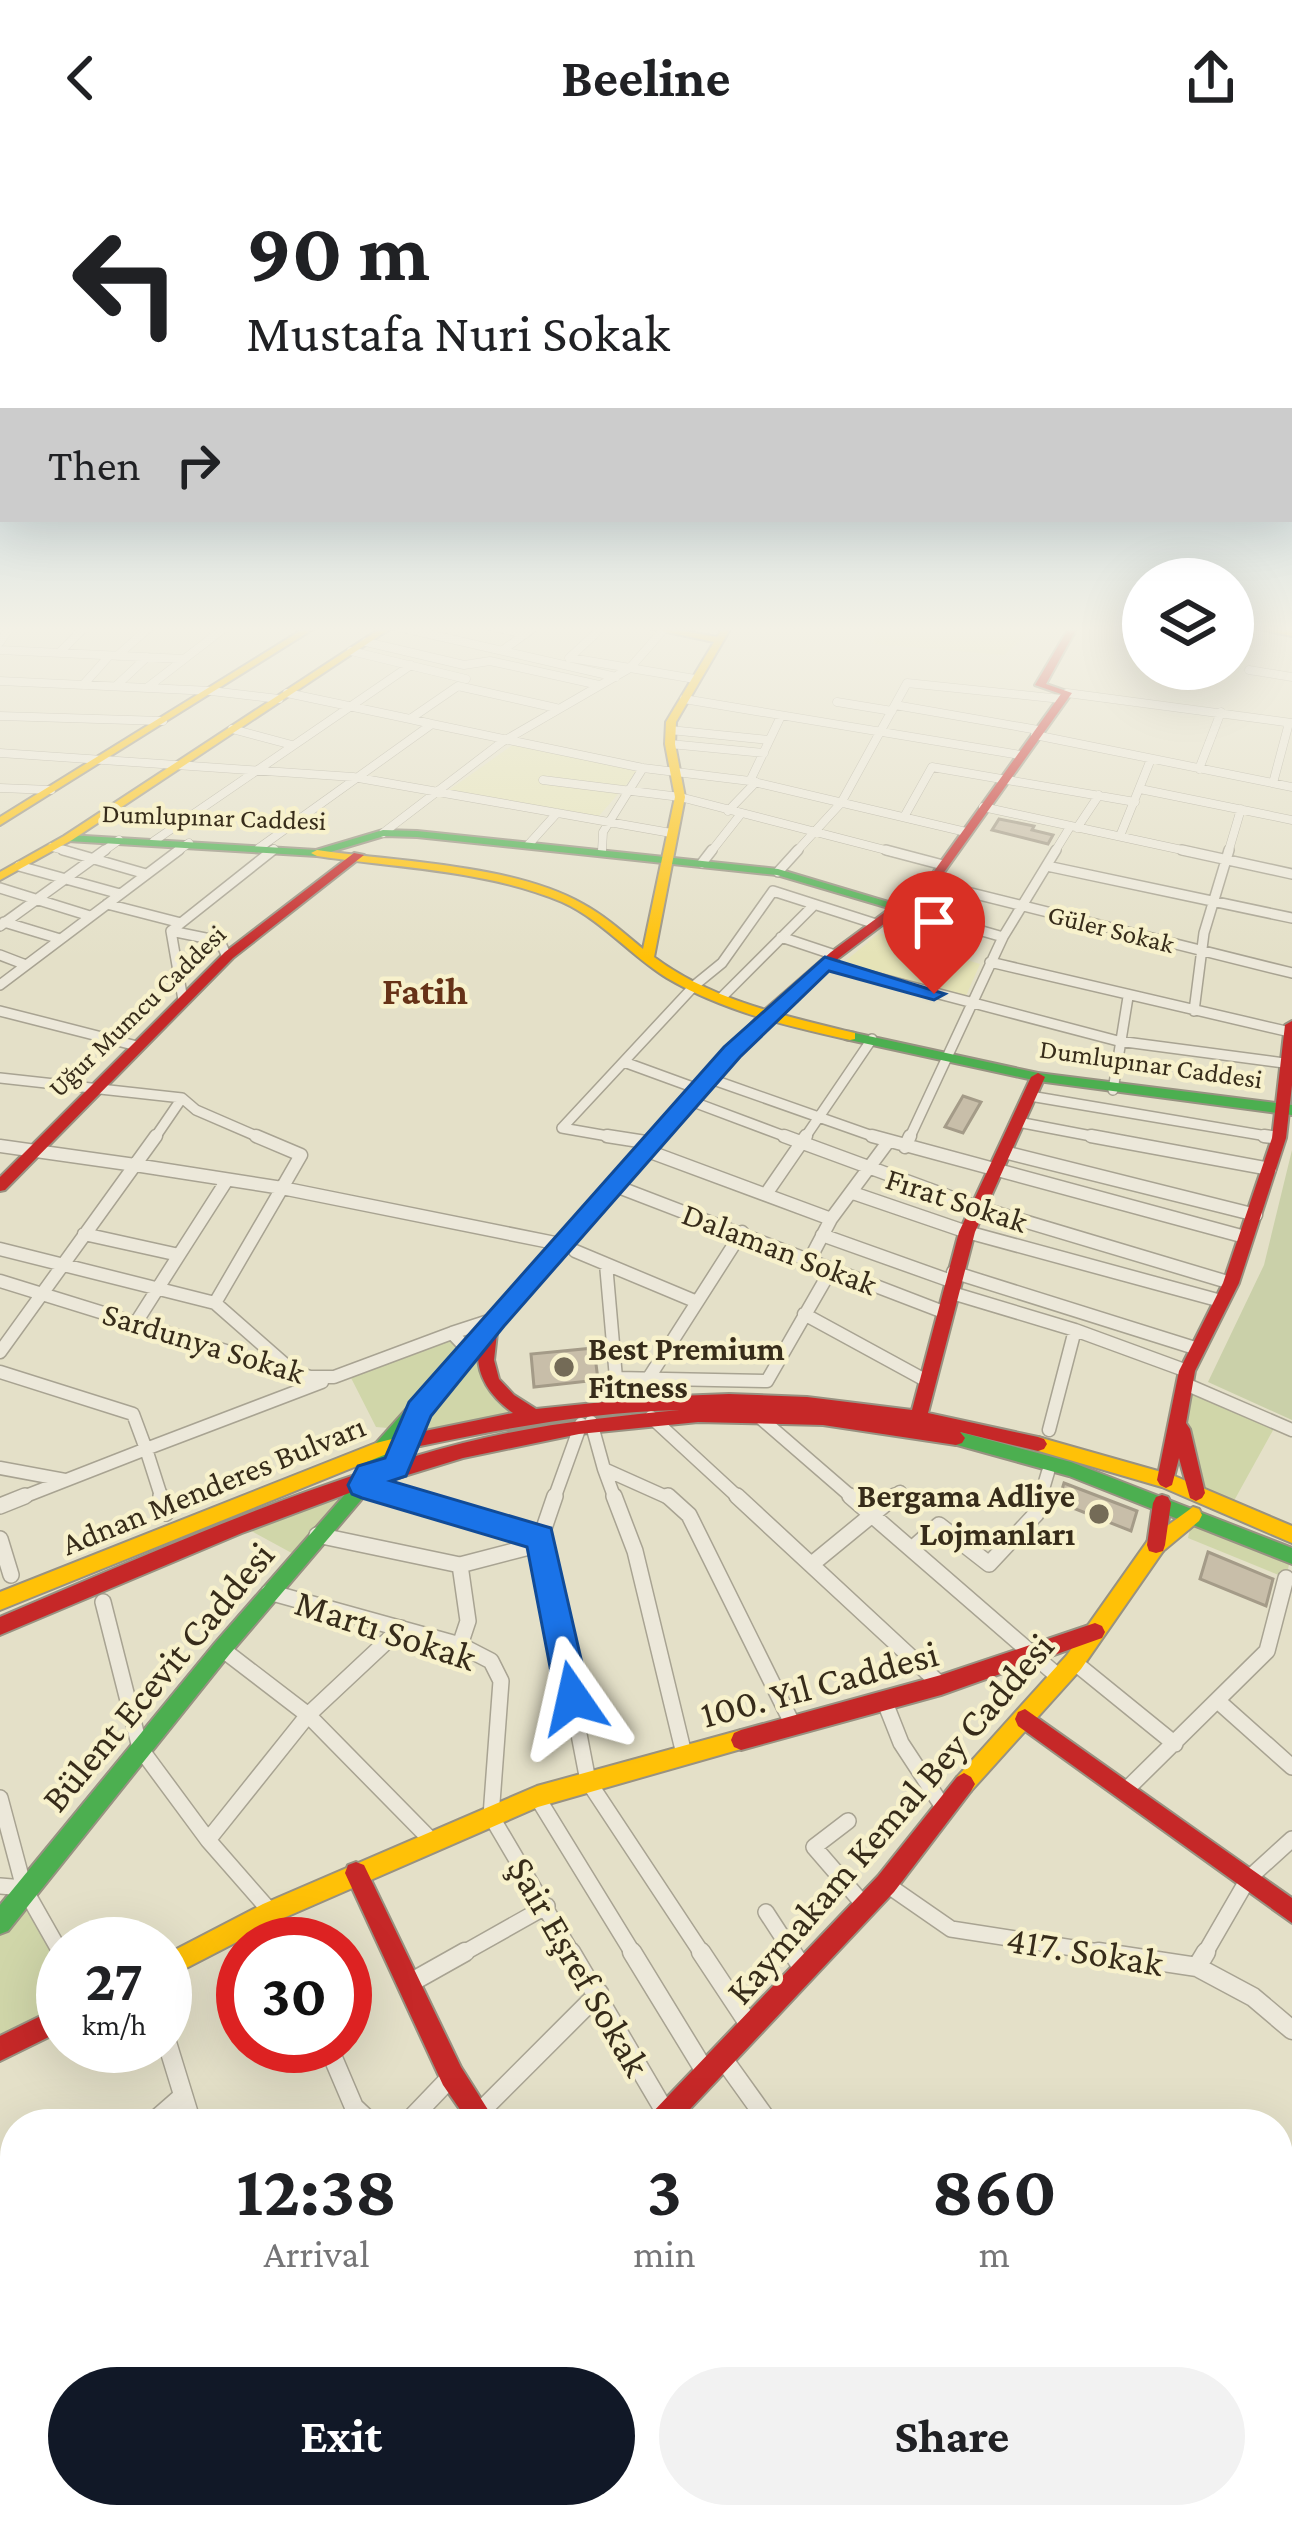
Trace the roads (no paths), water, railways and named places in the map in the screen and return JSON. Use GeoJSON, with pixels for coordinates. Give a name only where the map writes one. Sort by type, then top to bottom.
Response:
{"type":"FeatureCollection","features":[{"type":"Feature","properties":{"kind":"main road"},"geometry":{"type":"LineString","coordinates":[[0,822],[138,737]]}},
{"type":"Feature","properties":{"kind":"main road"},"geometry":{"type":"LineString","coordinates":[[8,871],[60,843],[220,737]]}},
{"type":"Feature","properties":{"kind":"main road"},"geometry":{"type":"LineString","coordinates":[[648,957],[680,797],[670,737]]}},
{"type":"Feature","properties":{"kind":"main road"},"geometry":{"type":"LineString","coordinates":[[365,1481],[382,1448],[495,1319],[567,1248],[613,1185],[765,1017],[830,959],[931,883],[1033,737]]}},
{"type":"Feature","properties":{"kind":"main road","name":"Dumlupınar Caddesi"},"geometry":{"type":"LineString","coordinates":[[317,853],[380,835],[529,844],[774,872],[899,907]]}},
{"type":"Feature","properties":{"kind":"main road","name":"Uğur Mumcu Caddesi"},"geometry":{"type":"LineString","coordinates":[[0,1186],[227,957],[380,835]]}},
{"type":"Feature","properties":{"kind":"main road","name":"Dumlupınar Caddesi"},"geometry":{"type":"LineString","coordinates":[[60,843],[154,841],[356,856],[547,893],[592,914],[695,986],[765,1017],[1038,1077],[1286,1110]]}},
{"type":"Feature","properties":{"kind":"main road"},"geometry":{"type":"LineString","coordinates":[[1193,1515],[1196,1493],[1180,1422],[1185,1377],[1231,1282],[1256,1215],[1286,1110],[1284,1063],[1291,1029]]}},
{"type":"Feature","properties":{"kind":"main road"},"geometry":{"type":"LineString","coordinates":[[919,1416],[967,1232],[1038,1077]]}},
{"type":"Feature","properties":{"kind":"main road"},"geometry":{"type":"LineString","coordinates":[[495,1319],[480,1356],[485,1378],[508,1404],[531,1415]]}},
{"type":"Feature","properties":{"kind":"main road","name":"Adnan Menderes Bulvarı"},"geometry":{"type":"LineString","coordinates":[[0,1601],[382,1448],[531,1415],[643,1401],[757,1399],[919,1416],[1042,1444],[1166,1480],[1292,1535]]}},
{"type":"Feature","properties":{"kind":"main road"},"geometry":{"type":"LineString","coordinates":[[395,1467],[419,1410]]}},
{"type":"Feature","properties":{"kind":"main road","name":"Adnan Menderes Bulvarı"},"geometry":{"type":"LineString","coordinates":[[0,1626],[395,1467],[586,1423],[650,1416],[756,1414],[867,1422],[992,1445],[1193,1515],[1292,1556]]}},
{"type":"Feature","properties":{"kind":"main road","name":"Kaymakam Kemal Bey Caddesi"},"geometry":{"type":"LineString","coordinates":[[1156,1545],[1180,1422]]}},
{"type":"Feature","properties":{"kind":"main road","name":"Bülent Ecevit Caddesi"},"geometry":{"type":"LineString","coordinates":[[0,1923],[24,1888],[365,1481]]}},
{"type":"Feature","properties":{"kind":"main road","name":"Kaymakam Kemal Bey Caddesi"},"geometry":{"type":"LineString","coordinates":[[673,2109],[866,1907],[943,1807],[1074,1662],[1156,1545],[1193,1515]]}},
{"type":"Feature","properties":{"kind":"main road","name":"100. Yıl Caddesi"},"geometry":{"type":"LineString","coordinates":[[192,1953],[271,1912],[537,1796],[941,1685],[1095,1632]]}},
{"type":"Feature","properties":{"kind":"main road"},"geometry":{"type":"LineString","coordinates":[[1025,1719],[1292,1912]]}},
{"type":"Feature","properties":{"kind":"main road"},"geometry":{"type":"LineString","coordinates":[[356,1874],[452,2076],[475,2109]]}},
{"type":"Feature","properties":{"kind":"main road"},"geometry":{"type":"LineString","coordinates":[[0,2049],[36,2031]]}},
{"type":"Feature","properties":{"kind":"street"},"geometry":{"type":"LineString","coordinates":[[259,737],[292,746]]}},
{"type":"Feature","properties":{"kind":"street"},"geometry":{"type":"LineString","coordinates":[[154,841],[306,737]]}},
{"type":"Feature","properties":{"kind":"street"},"geometry":{"type":"LineString","coordinates":[[171,932],[353,777],[413,737]]}},
{"type":"Feature","properties":{"kind":"street"},"geometry":{"type":"LineString","coordinates":[[482,737],[643,768],[753,781],[966,832]]}},
{"type":"Feature","properties":{"kind":"street"},"geometry":{"type":"LineString","coordinates":[[380,835],[511,737]]}},
{"type":"Feature","properties":{"kind":"street"},"geometry":{"type":"LineString","coordinates":[[670,737],[768,740]]}},
{"type":"Feature","properties":{"kind":"street"},"geometry":{"type":"LineString","coordinates":[[670,737],[764,753]]}},
{"type":"Feature","properties":{"kind":"street"},"geometry":{"type":"LineString","coordinates":[[728,811],[753,781],[770,737]]}},
{"type":"Feature","properties":{"kind":"street"},"geometry":{"type":"LineString","coordinates":[[876,924],[768,886],[774,872],[841,803],[878,737]]}},
{"type":"Feature","properties":{"kind":"street"},"geometry":{"type":"LineString","coordinates":[[904,737],[1020,755]]}},
{"type":"Feature","properties":{"kind":"street"},"geometry":{"type":"LineString","coordinates":[[964,746],[969,737]]}},
{"type":"Feature","properties":{"kind":"street"},"geometry":{"type":"LineString","coordinates":[[1056,737],[1292,787]]}},
{"type":"Feature","properties":{"kind":"street"},"geometry":{"type":"LineString","coordinates":[[1199,769],[1211,737]]}},
{"type":"Feature","properties":{"kind":"street"},"geometry":{"type":"LineString","coordinates":[[1274,783],[1287,737]]}},
{"type":"Feature","properties":{"kind":"street"},"geometry":{"type":"LineString","coordinates":[[0,753],[353,777],[671,833]]}},
{"type":"Feature","properties":{"kind":"street"},"geometry":{"type":"LineString","coordinates":[[1120,836],[1151,759]]}},
{"type":"Feature","properties":{"kind":"street"},"geometry":{"type":"LineString","coordinates":[[1280,759],[1292,761]]}},
{"type":"Feature","properties":{"kind":"street"},"geometry":{"type":"LineString","coordinates":[[904,817],[932,767],[1006,776],[1135,802]]}},
{"type":"Feature","properties":{"kind":"street"},"geometry":{"type":"LineString","coordinates":[[602,851],[603,832],[643,768]]}},
{"type":"Feature","properties":{"kind":"street"},"geometry":{"type":"LineString","coordinates":[[543,780],[680,797],[944,865]]}},
{"type":"Feature","properties":{"kind":"street"},"geometry":{"type":"LineString","coordinates":[[0,788],[51,790]]}},
{"type":"Feature","properties":{"kind":"street"},"geometry":{"type":"LineString","coordinates":[[1140,789],[1292,820]]}},
{"type":"Feature","properties":{"kind":"street"},"geometry":{"type":"LineString","coordinates":[[905,1148],[1003,937],[1099,795]]}},
{"type":"Feature","properties":{"kind":"street"},"geometry":{"type":"LineString","coordinates":[[983,807],[1292,874]]}},
{"type":"Feature","properties":{"kind":"street"},"geometry":{"type":"LineString","coordinates":[[1194,1011],[1212,901],[1241,809]]}},
{"type":"Feature","properties":{"kind":"street"},"geometry":{"type":"LineString","coordinates":[[529,844],[557,813]]}},
{"type":"Feature","properties":{"kind":"street"},"geometry":{"type":"LineString","coordinates":[[702,863],[740,814]]}},
{"type":"Feature","properties":{"kind":"street"},"geometry":{"type":"LineString","coordinates":[[2,923],[119,840]]}},
{"type":"Feature","properties":{"kind":"street"},"geometry":{"type":"LineString","coordinates":[[60,843],[91,859],[146,874]]}},
{"type":"Feature","properties":{"kind":"street"},"geometry":{"type":"LineString","coordinates":[[0,985],[189,843]]}},
{"type":"Feature","properties":{"kind":"street"},"geometry":{"type":"LineString","coordinates":[[1047,866],[1292,918]]}},
{"type":"Feature","properties":{"kind":"street"},"geometry":{"type":"LineString","coordinates":[[8,871],[120,894]]}},
{"type":"Feature","properties":{"kind":"street","name":"Güler Sokak"},"geometry":{"type":"LineString","coordinates":[[931,883],[1292,973]]}},
{"type":"Feature","properties":{"kind":"street"},"geometry":{"type":"LineString","coordinates":[[0,888],[90,916]]}},
{"type":"Feature","properties":{"kind":"street"},"geometry":{"type":"LineString","coordinates":[[773,891],[722,963],[562,1128],[648,1146],[831,1220]]}},
{"type":"Feature","properties":{"kind":"street"},"geometry":{"type":"LineString","coordinates":[[107,904],[181,923]]}},
{"type":"Feature","properties":{"kind":"street"},"geometry":{"type":"LineString","coordinates":[[722,997],[814,905]]}},
{"type":"Feature","properties":{"kind":"street"},"geometry":{"type":"LineString","coordinates":[[899,907],[1003,937]]}},
{"type":"Feature","properties":{"kind":"street"},"geometry":{"type":"LineString","coordinates":[[2,923],[60,939]]}},
{"type":"Feature","properties":{"kind":"street"},"geometry":{"type":"LineString","coordinates":[[171,932],[220,941],[227,957]]}},
{"type":"Feature","properties":{"kind":"street"},"geometry":{"type":"LineString","coordinates":[[171,932],[184,1000]]}},
{"type":"Feature","properties":{"kind":"street"},"geometry":{"type":"LineString","coordinates":[[781,938],[830,959],[971,1004],[1118,1041],[1284,1063]]}},
{"type":"Feature","properties":{"kind":"street"},"geometry":{"type":"LineString","coordinates":[[0,955],[26,965]]}},
{"type":"Feature","properties":{"kind":"street"},"geometry":{"type":"LineString","coordinates":[[990,962],[1128,997],[1291,1029]]}},
{"type":"Feature","properties":{"kind":"street"},"geometry":{"type":"LineString","coordinates":[[1113,1090],[1128,997]]}},
{"type":"Feature","properties":{"kind":"street"},"geometry":{"type":"LineString","coordinates":[[0,1011],[136,1046]]}},
{"type":"Feature","properties":{"kind":"street"},"geometry":{"type":"LineString","coordinates":[[766,1194],[872,1039]]}},
{"type":"Feature","properties":{"kind":"street"},"geometry":{"type":"LineString","coordinates":[[624,1063],[698,1089],[819,1117],[905,1148],[1246,1237]]}},
{"type":"Feature","properties":{"kind":"street"},"geometry":{"type":"LineString","coordinates":[[0,1078],[98,1085],[182,1098],[196,1110],[301,1155],[215,1303]]}},
{"type":"Feature","properties":{"kind":"street","name":"Fırat Sokak"},"geometry":{"type":"LineString","coordinates":[[698,1089],[801,1143],[870,1171],[1231,1282]]}},
{"type":"Feature","properties":{"kind":"street"},"geometry":{"type":"LineString","coordinates":[[1030,1096],[1279,1138]]}},
{"type":"Feature","properties":{"kind":"street"},"geometry":{"type":"LineString","coordinates":[[0,1352],[182,1098]]}},
{"type":"Feature","properties":{"kind":"street"},"geometry":{"type":"LineString","coordinates":[[1018,1122],[1270,1169]]}},
{"type":"Feature","properties":{"kind":"street"},"geometry":{"type":"LineString","coordinates":[[809,1259],[831,1220],[889,1142]]}},
{"type":"Feature","properties":{"kind":"street"},"geometry":{"type":"LineString","coordinates":[[0,1146],[282,1188],[567,1248],[697,1302]]}},
{"type":"Feature","properties":{"kind":"street"},"geometry":{"type":"LineString","coordinates":[[1004,1152],[1256,1215]]}},
{"type":"Feature","properties":{"kind":"street"},"geometry":{"type":"LineString","coordinates":[[137,1321],[227,1180]]}},
{"type":"Feature","properties":{"kind":"street","name":"Dalaman Sokak"},"geometry":{"type":"LineString","coordinates":[[613,1185],[946,1313]]}},
{"type":"Feature","properties":{"kind":"street"},"geometry":{"type":"LineString","coordinates":[[853,1192],[967,1232],[1221,1301]]}},
{"type":"Feature","properties":{"kind":"street"},"geometry":{"type":"LineString","coordinates":[[648,1379],[742,1232]]}},
{"type":"Feature","properties":{"kind":"street"},"geometry":{"type":"LineString","coordinates":[[85,1234],[179,1255]]}},
{"type":"Feature","properties":{"kind":"street"},"geometry":{"type":"LineString","coordinates":[[823,1235],[1075,1330],[1292,1430]]}},
{"type":"Feature","properties":{"kind":"street"},"geometry":{"type":"LineString","coordinates":[[0,1249],[215,1303],[295,1373]]}},
{"type":"Feature","properties":{"kind":"street"},"geometry":{"type":"LineString","coordinates":[[606,1264],[616,1378],[648,1379],[767,1381],[832,1268]]}},
{"type":"Feature","properties":{"kind":"street","name":"Sardunya Sokak"},"geometry":{"type":"LineString","coordinates":[[0,1280],[295,1373],[334,1377],[495,1319]]}},
{"type":"Feature","properties":{"kind":"street"},"geometry":{"type":"LineString","coordinates":[[952,1282],[1198,1348]]}},
{"type":"Feature","properties":{"kind":"street"},"geometry":{"type":"LineString","coordinates":[[804,1314],[926,1380]]}},
{"type":"Feature","properties":{"kind":"street"},"geometry":{"type":"LineString","coordinates":[[1049,1430],[1075,1330]]}},
{"type":"Feature","properties":{"kind":"street"},"geometry":{"type":"LineString","coordinates":[[452,1333],[469,1351]]}},
{"type":"Feature","properties":{"kind":"street"},"geometry":{"type":"LineString","coordinates":[[0,1372],[133,1414],[166,1513]]}},
{"type":"Feature","properties":{"kind":"street"},"geometry":{"type":"LineString","coordinates":[[0,1506],[334,1377]]}},
{"type":"Feature","properties":{"kind":"street"},"geometry":{"type":"LineString","coordinates":[[756,1414],[1060,1678]]}},
{"type":"Feature","properties":{"kind":"street"},"geometry":{"type":"LineString","coordinates":[[650,1416],[941,1685]]}},
{"type":"Feature","properties":{"kind":"street"},"geometry":{"type":"LineString","coordinates":[[586,1423],[635,1551],[684,1754]]}},
{"type":"Feature","properties":{"kind":"street"},"geometry":{"type":"LineString","coordinates":[[586,1423],[541,1541],[588,1781],[750,2026]]}},
{"type":"Feature","properties":{"kind":"street"},"geometry":{"type":"LineString","coordinates":[[0,1468],[66,1480]]}},
{"type":"Feature","properties":{"kind":"street"},"geometry":{"type":"LineString","coordinates":[[604,1468],[681,1504],[794,1727]]}},
{"type":"Feature","properties":{"kind":"street"},"geometry":{"type":"LineString","coordinates":[[913,1548],[939,1525],[989,1564],[1036,1514],[1048,1472]]}},
{"type":"Feature","properties":{"kind":"street"},"geometry":{"type":"LineString","coordinates":[[365,1481],[541,1541]]}},
{"type":"Feature","properties":{"kind":"street"},"geometry":{"type":"LineString","coordinates":[[812,1564],[901,1492]]}},
{"type":"Feature","properties":{"kind":"street"},"geometry":{"type":"LineString","coordinates":[[317,1535],[460,1565],[541,1541]]}},
{"type":"Feature","properties":{"kind":"street"},"geometry":{"type":"LineString","coordinates":[[0,1539],[11,1575]]}},
{"type":"Feature","properties":{"kind":"street"},"geometry":{"type":"LineString","coordinates":[[460,1565],[468,1621],[460,1645]]}},
{"type":"Feature","properties":{"kind":"street"},"geometry":{"type":"LineString","coordinates":[[1125,1791],[1267,1651],[1287,1611],[1286,1578]]}},
{"type":"Feature","properties":{"kind":"street","name":"Martı Sokak"},"geometry":{"type":"LineString","coordinates":[[269,1592],[460,1645],[491,1661],[501,1681],[491,1816]]}},
{"type":"Feature","properties":{"kind":"street"},"geometry":{"type":"LineString","coordinates":[[103,1602],[140,1748],[273,1917]]}},
{"type":"Feature","properties":{"kind":"street"},"geometry":{"type":"LineString","coordinates":[[208,1840],[308,1714],[401,1628]]}},
{"type":"Feature","properties":{"kind":"street"},"geometry":{"type":"LineString","coordinates":[[222,1649],[308,1714],[431,1840]]}},
{"type":"Feature","properties":{"kind":"street"},"geometry":{"type":"LineString","coordinates":[[1074,1662],[1174,1744]]}},
{"type":"Feature","properties":{"kind":"street"},"geometry":{"type":"LineString","coordinates":[[884,1700],[901,1743],[943,1807]]}},
{"type":"Feature","properties":{"kind":"street"},"geometry":{"type":"LineString","coordinates":[[1219,1702],[1292,1767]]}},
{"type":"Feature","properties":{"kind":"street"},"geometry":{"type":"LineString","coordinates":[[537,1796],[706,2073]]}},
{"type":"Feature","properties":{"kind":"street"},"geometry":{"type":"LineString","coordinates":[[0,1798],[24,1888],[40,1917]]}},
{"type":"Feature","properties":{"kind":"street","name":"Şair Eşref Sokak"},"geometry":{"type":"LineString","coordinates":[[491,1816],[599,1993],[657,2109]]}},
{"type":"Feature","properties":{"kind":"street"},"geometry":{"type":"LineString","coordinates":[[848,1820],[814,1846],[866,1907]]}},
{"type":"Feature","properties":{"kind":"street","name":"417. Sokak"},"geometry":{"type":"LineString","coordinates":[[886,1884],[951,1929],[1197,1967],[1248,1879],[1292,1839]]}},
{"type":"Feature","properties":{"kind":"street"},"geometry":{"type":"LineString","coordinates":[[0,1886],[24,1888]]}},
{"type":"Feature","properties":{"kind":"street"},"geometry":{"type":"LineString","coordinates":[[408,1984],[547,1906]]}},
{"type":"Feature","properties":{"kind":"street"},"geometry":{"type":"LineString","coordinates":[[766,1912],[805,1971]]}},
{"type":"Feature","properties":{"kind":"street"},"geometry":{"type":"LineString","coordinates":[[1197,1967],[1253,1997],[1292,2030]]}},
{"type":"Feature","properties":{"kind":"street"},"geometry":{"type":"LineString","coordinates":[[491,2109],[599,1993]]}},
{"type":"Feature","properties":{"kind":"street"},"geometry":{"type":"LineString","coordinates":[[722,2057],[759,2109]]}},
{"type":"Feature","properties":{"kind":"street"},"geometry":{"type":"LineString","coordinates":[[176,2073],[187,2109]]}},
{"type":"Feature","properties":{"kind":"street"},"geometry":{"type":"LineString","coordinates":[[340,2073],[356,2109]]}},
{"type":"Feature","properties":{"kind":"street"},"geometry":{"type":"LineString","coordinates":[[420,2109],[452,2076]]}},
{"type":"Feature","properties":{"kind":"street"},"geometry":{"type":"LineString","coordinates":[[168,2109],[183,2096]]}},
{"type":"Feature","properties":{"kind":"place","name":"Best Premium Fitness"},"geometry":{"type":"Point","coordinates":[564,1367]}},
{"type":"Feature","properties":{"kind":"place","name":"Bergama Adliye Lojmanları"},"geometry":{"type":"Point","coordinates":[1099,1514]}},
{"type":"Feature","properties":{"kind":"district","name":"Fatih"},"geometry":{"type":"Point","coordinates":[425,990]}}]}
